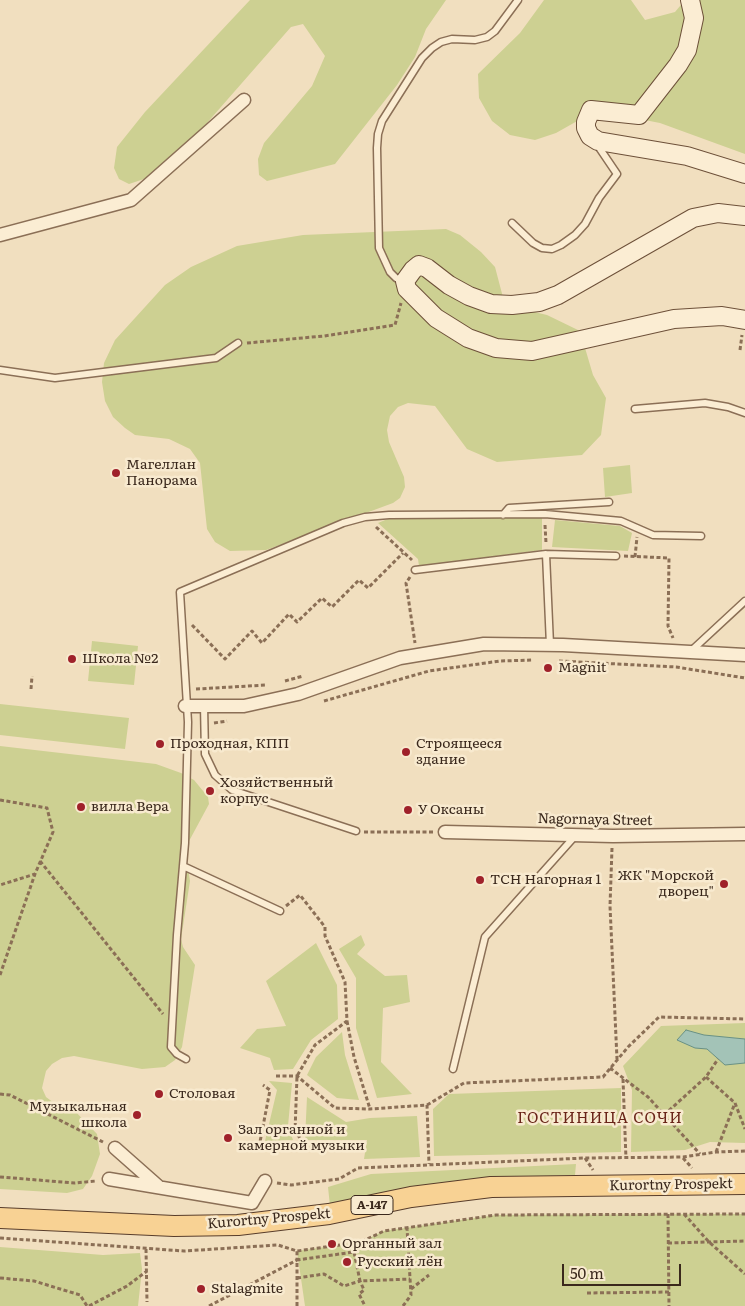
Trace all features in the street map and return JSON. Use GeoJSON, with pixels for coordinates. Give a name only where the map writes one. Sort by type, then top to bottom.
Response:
{"type":"FeatureCollection","features":[{"type":"Feature","properties":{"kind":"main road","name":"Kurortny Prospekt"},"geometry":{"type":"LineString","coordinates":[[0,1218],[174,1226],[238,1225],[329,1214],[411,1197],[491,1188],[745,1184]]}},
{"type":"Feature","properties":{"kind":"street"},"geometry":{"type":"LineString","coordinates":[[690,0],[694,18],[687,50],[640,115],[591,110],[586,122],[586,128],[593,138],[605,143],[687,156],[745,174]]}},
{"type":"Feature","properties":{"kind":"street"},"geometry":{"type":"LineString","coordinates":[[0,235],[131,200],[244,100]]}},
{"type":"Feature","properties":{"kind":"street"},"geometry":{"type":"LineString","coordinates":[[744,325],[722,316],[674,319],[532,350],[496,348],[468,338],[436,318],[407,289],[405,281],[413,270],[419,266],[426,268],[449,285],[469,296],[491,304],[512,305],[539,302],[558,296],[693,218],[718,213],[745,216]]}},
{"type":"Feature","properties":{"kind":"street"},"geometry":{"type":"LineString","coordinates":[[185,706],[244,706],[298,694],[400,658],[484,644],[550,645],[745,655]]}},
{"type":"Feature","properties":{"kind":"street","name":"Nagornaya Street"},"geometry":{"type":"LineString","coordinates":[[438,832],[576,835],[745,834]]}},
{"type":"Feature","properties":{"kind":"street"},"geometry":{"type":"LineString","coordinates":[[115,1148],[159,1187]]}},
{"type":"Feature","properties":{"kind":"street"},"geometry":{"type":"LineString","coordinates":[[109,1179],[252,1203],[264,1181]]}},
{"type":"Feature","properties":{"kind":"lane"},"geometry":{"type":"LineString","coordinates":[[405,281],[396,278],[390,272],[383,262],[379,248],[377,148],[378,134],[382,121],[422,58],[432,48],[441,42],[452,39],[475,40],[487,37],[495,30],[518,0]]}},
{"type":"Feature","properties":{"kind":"lane"},"geometry":{"type":"LineString","coordinates":[[512,222],[534,243],[552,249],[561,245],[580,230],[617,174],[593,138]]}},
{"type":"Feature","properties":{"kind":"lane"},"geometry":{"type":"LineString","coordinates":[[0,370],[55,378],[216,358],[238,343]]}},
{"type":"Feature","properties":{"kind":"lane"},"geometry":{"type":"LineString","coordinates":[[635,409],[705,403],[728,406],[745,413]]}},
{"type":"Feature","properties":{"kind":"lane"},"geometry":{"type":"LineString","coordinates":[[503,515],[509,508],[610,502]]}},
{"type":"Feature","properties":{"kind":"lane"},"geometry":{"type":"LineString","coordinates":[[186,1059],[177,1054],[171,1047],[183,866],[188,722],[185,706],[180,592],[343,524],[365,518],[389,515],[545,514],[621,520],[653,535],[702,536]]}},
{"type":"Feature","properties":{"kind":"lane"},"geometry":{"type":"LineString","coordinates":[[546,554],[550,645]]}},
{"type":"Feature","properties":{"kind":"lane"},"geometry":{"type":"LineString","coordinates":[[415,570],[546,554],[616,556]]}},
{"type":"Feature","properties":{"kind":"lane"},"geometry":{"type":"LineString","coordinates":[[690,652],[745,601]]}},
{"type":"Feature","properties":{"kind":"lane"},"geometry":{"type":"LineString","coordinates":[[204,705],[205,754],[215,774],[232,790],[356,832]]}},
{"type":"Feature","properties":{"kind":"lane"},"geometry":{"type":"LineString","coordinates":[[453,1069],[485,937],[576,835]]}},
{"type":"Feature","properties":{"kind":"lane"},"geometry":{"type":"LineString","coordinates":[[183,866],[280,911]]}},
{"type":"Feature","properties":{"kind":"path"},"geometry":{"type":"LineString","coordinates":[[238,343],[324,336],[395,325]]}},
{"type":"Feature","properties":{"kind":"path"},"geometry":{"type":"LineString","coordinates":[[740,350],[744,325]]}},
{"type":"Feature","properties":{"kind":"path"},"geometry":{"type":"LineString","coordinates":[[545,514],[546,554]]}},
{"type":"Feature","properties":{"kind":"path"},"geometry":{"type":"LineString","coordinates":[[372,523],[413,562],[415,570],[406,582],[415,644]]}},
{"type":"Feature","properties":{"kind":"path"},"geometry":{"type":"LineString","coordinates":[[635,557],[638,528]]}},
{"type":"Feature","properties":{"kind":"path"},"geometry":{"type":"LineString","coordinates":[[191,632],[191,623],[225,659],[252,632],[262,643],[289,614],[297,622],[322,598],[332,607],[360,580],[368,588],[403,553]]}},
{"type":"Feature","properties":{"kind":"path"},"geometry":{"type":"LineString","coordinates":[[616,556],[669,558],[668,626],[674,640]]}},
{"type":"Feature","properties":{"kind":"path"},"geometry":{"type":"LineString","coordinates":[[317,703],[429,671],[500,661],[538,660]]}},
{"type":"Feature","properties":{"kind":"path"},"geometry":{"type":"LineString","coordinates":[[557,660],[676,667],[745,678]]}},
{"type":"Feature","properties":{"kind":"path"},"geometry":{"type":"LineString","coordinates":[[31,690],[32,676]]}},
{"type":"Feature","properties":{"kind":"path"},"geometry":{"type":"LineString","coordinates":[[194,679],[195,689]]}},
{"type":"Feature","properties":{"kind":"path"},"geometry":{"type":"LineString","coordinates":[[204,725],[232,720]]}},
{"type":"Feature","properties":{"kind":"path"},"geometry":{"type":"LineString","coordinates":[[0,800],[47,808],[53,832],[35,874],[0,975]]}},
{"type":"Feature","properties":{"kind":"path"},"geometry":{"type":"LineString","coordinates":[[356,832],[438,832]]}},
{"type":"Feature","properties":{"kind":"path"},"geometry":{"type":"LineString","coordinates":[[613,843],[610,906],[617,1059]]}},
{"type":"Feature","properties":{"kind":"path"},"geometry":{"type":"LineString","coordinates":[[40,861],[172,1026]]}},
{"type":"Feature","properties":{"kind":"path"},"geometry":{"type":"LineString","coordinates":[[0,885],[35,874]]}},
{"type":"Feature","properties":{"kind":"path"},"geometry":{"type":"LineString","coordinates":[[280,911],[300,895],[325,927],[325,936],[345,982],[347,1021],[354,1057],[370,1109]]}},
{"type":"Feature","properties":{"kind":"path"},"geometry":{"type":"LineString","coordinates":[[276,1076],[297,1076],[335,1108],[370,1109],[427,1105],[464,1083],[603,1077],[617,1059],[660,1017],[745,1019]]}},
{"type":"Feature","properties":{"kind":"path"},"geometry":{"type":"LineString","coordinates":[[308,1146],[295,1132],[297,1076],[315,1046],[347,1021]]}},
{"type":"Feature","properties":{"kind":"path"},"geometry":{"type":"LineString","coordinates":[[664,1115],[706,1077],[718,1059]]}},
{"type":"Feature","properties":{"kind":"path"},"geometry":{"type":"LineString","coordinates":[[610,1068],[648,1097],[700,1154]]}},
{"type":"Feature","properties":{"kind":"path"},"geometry":{"type":"LineString","coordinates":[[706,1077],[735,1102],[745,1129]]}},
{"type":"Feature","properties":{"kind":"path"},"geometry":{"type":"LineString","coordinates":[[623,1079],[626,1159]]}},
{"type":"Feature","properties":{"kind":"path"},"geometry":{"type":"LineString","coordinates":[[259,1147],[270,1090],[263,1085]]}},
{"type":"Feature","properties":{"kind":"path"},"geometry":{"type":"LineString","coordinates":[[0,1094],[10,1095],[115,1148]]}},
{"type":"Feature","properties":{"kind":"path"},"geometry":{"type":"LineString","coordinates":[[716,1152],[735,1102]]}},
{"type":"Feature","properties":{"kind":"path"},"geometry":{"type":"LineString","coordinates":[[427,1105],[429,1164]]}},
{"type":"Feature","properties":{"kind":"path"},"geometry":{"type":"LineString","coordinates":[[264,1181],[291,1185],[339,1179],[358,1168],[585,1158],[626,1159],[716,1152],[745,1152]]}},
{"type":"Feature","properties":{"kind":"path"},"geometry":{"type":"LineString","coordinates":[[0,1177],[75,1183],[109,1179]]}},
{"type":"Feature","properties":{"kind":"path"},"geometry":{"type":"LineString","coordinates":[[668,1214],[669,1306]]}},
{"type":"Feature","properties":{"kind":"path"},"geometry":{"type":"LineString","coordinates":[[684,1214],[709,1242],[745,1274]]}},
{"type":"Feature","properties":{"kind":"path"},"geometry":{"type":"LineString","coordinates":[[0,1238],[184,1251],[278,1244],[298,1251],[355,1244],[384,1231],[496,1215],[745,1214]]}},
{"type":"Feature","properties":{"kind":"path"},"geometry":{"type":"LineString","coordinates":[[403,1306],[411,1296],[406,1228]]}},
{"type":"Feature","properties":{"kind":"path"},"geometry":{"type":"LineString","coordinates":[[668,1243],[745,1241]]}},
{"type":"Feature","properties":{"kind":"path"},"geometry":{"type":"LineString","coordinates":[[355,1244],[360,1282],[364,1290],[359,1294],[365,1306]]}},
{"type":"Feature","properties":{"kind":"path"},"geometry":{"type":"LineString","coordinates":[[146,1248],[147,1302]]}},
{"type":"Feature","properties":{"kind":"path"},"geometry":{"type":"LineString","coordinates":[[297,1306],[298,1251]]}},
{"type":"Feature","properties":{"kind":"path"},"geometry":{"type":"LineString","coordinates":[[209,1306],[297,1260],[354,1252],[355,1255]]}},
{"type":"Feature","properties":{"kind":"path"},"geometry":{"type":"LineString","coordinates":[[0,1278],[34,1281],[80,1295],[88,1306],[127,1286],[147,1271]]}},
{"type":"Feature","properties":{"kind":"path"},"geometry":{"type":"LineString","coordinates":[[297,1278],[324,1274],[344,1286],[360,1282],[410,1279]]}},
{"type":"Feature","properties":{"kind":"path"},"geometry":{"type":"LineString","coordinates":[[411,1289],[429,1275]]}},
{"type":"Feature","properties":{"kind":"path"},"geometry":{"type":"LineString","coordinates":[[587,1293],[669,1292]]}},
{"type":"Feature","properties":{"kind":"green space"},"geometry":{"type":"Polygon","coordinates":[[[250,0],[446,0],[426,29],[415,57],[397,85],[335,164],[267,181],[259,175],[258,159],[264,143],[312,86],[325,56],[303,24],[291,27],[185,148],[144,179],[129,184],[119,179],[114,168],[117,147],[145,112],[250,0]]]}},
{"type":"Feature","properties":{"kind":"green space"},"geometry":{"type":"Polygon","coordinates":[[[544,0],[631,0],[645,20],[675,12],[685,0],[745,0],[745,154],[660,123],[604,112],[579,120],[556,133],[535,140],[510,135],[492,121],[479,98],[478,74],[520,33],[544,0]]]}},
{"type":"Feature","properties":{"kind":"green space"},"geometry":{"type":"Polygon","coordinates":[[[446,229],[460,235],[481,252],[495,267],[505,305],[547,315],[580,331],[593,375],[606,398],[601,435],[582,455],[497,462],[467,449],[435,406],[408,403],[398,407],[390,416],[387,430],[389,442],[404,477],[405,487],[400,498],[393,503],[266,550],[230,551],[215,542],[207,529],[200,463],[190,449],[169,439],[135,435],[113,417],[105,401],[102,382],[104,363],[115,340],[165,285],[191,267],[237,246],[303,235],[446,229]]]}},
{"type":"Feature","properties":{"kind":"green space"},"geometry":{"type":"Polygon","coordinates":[[[630,465],[632,493],[605,497],[603,468],[630,465]]]}},
{"type":"Feature","properties":{"kind":"green space"},"geometry":{"type":"Polygon","coordinates":[[[390,518],[542,518],[542,550],[419,566],[418,559],[378,523],[390,518]]]}},
{"type":"Feature","properties":{"kind":"green space"},"geometry":{"type":"Polygon","coordinates":[[[555,520],[620,526],[632,533],[628,551],[552,547],[555,520]]]}},
{"type":"Feature","properties":{"kind":"green space"},"geometry":{"type":"Polygon","coordinates":[[[92,641],[138,646],[134,685],[88,681],[92,641]]]}},
{"type":"Feature","properties":{"kind":"green space"},"geometry":{"type":"Polygon","coordinates":[[[0,704],[129,718],[125,749],[0,735],[0,704]]]}},
{"type":"Feature","properties":{"kind":"green space"},"geometry":{"type":"Polygon","coordinates":[[[0,746],[156,764],[194,780],[208,797],[209,804],[188,843],[186,856],[190,881],[181,939],[183,947],[195,965],[182,1047],[175,1060],[165,1067],[142,1069],[74,1056],[62,1058],[52,1064],[46,1071],[42,1088],[46,1097],[54,1103],[73,1109],[97,1134],[100,1154],[92,1176],[83,1189],[67,1193],[0,1189],[0,746]]]}},
{"type":"Feature","properties":{"kind":"green space"},"geometry":{"type":"Polygon","coordinates":[[[361,935],[365,945],[357,954],[385,976],[407,975],[410,1002],[383,1008],[381,1062],[412,1094],[377,1098],[356,1028],[356,978],[339,949],[361,935]]]}},
{"type":"Feature","properties":{"kind":"green space"},"geometry":{"type":"Polygon","coordinates":[[[316,943],[337,985],[338,1019],[311,1040],[293,1069],[274,1070],[270,1058],[240,1048],[257,1029],[286,1026],[266,981],[316,943]]]}},
{"type":"Feature","properties":{"kind":"green space"},"geometry":{"type":"Polygon","coordinates":[[[745,1023],[745,1143],[710,1142],[685,1150],[631,1152],[632,1090],[623,1066],[661,1026],[745,1023]]]}},
{"type":"Feature","properties":{"kind":"green space"},"geometry":{"type":"Polygon","coordinates":[[[342,1032],[345,1055],[359,1100],[337,1098],[307,1075],[316,1057],[342,1032]]]}},
{"type":"Feature","properties":{"kind":"green space"},"geometry":{"type":"Polygon","coordinates":[[[269,1081],[292,1083],[288,1126],[293,1140],[265,1141],[277,1090],[269,1081]]]}},
{"type":"Feature","properties":{"kind":"green space"},"geometry":{"type":"Polygon","coordinates":[[[621,1088],[621,1152],[434,1156],[433,1109],[449,1094],[621,1088]]]}},
{"type":"Feature","properties":{"kind":"green space"},"geometry":{"type":"Polygon","coordinates":[[[307,1097],[346,1122],[370,1118],[417,1116],[420,1157],[364,1159],[367,1140],[305,1140],[307,1097]]]}},
{"type":"Feature","properties":{"kind":"green space"},"geometry":{"type":"Polygon","coordinates":[[[576,1164],[575,1175],[473,1179],[405,1190],[330,1206],[328,1187],[371,1174],[576,1164]]]}},
{"type":"Feature","properties":{"kind":"green space"},"geometry":{"type":"Polygon","coordinates":[[[745,1214],[745,1306],[305,1306],[297,1251],[361,1242],[384,1231],[496,1215],[745,1214]]]}},
{"type":"Feature","properties":{"kind":"green space"},"geometry":{"type":"Polygon","coordinates":[[[0,1247],[103,1255],[140,1253],[142,1269],[138,1306],[0,1306],[0,1247]]]}},
{"type":"Feature","properties":{"kind":"shaded area"},"geometry":{"type":"Polygon","coordinates":[[[686,1030],[704,1035],[745,1039],[745,1063],[725,1065],[707,1049],[695,1048],[677,1040],[686,1030]]]}},
{"type":"Feature","properties":{"kind":"place","name":"Магеллан Панорама"},"geometry":{"type":"Point","coordinates":[116,473]}},
{"type":"Feature","properties":{"kind":"place","name":"Школа №2"},"geometry":{"type":"Point","coordinates":[72,659]}},
{"type":"Feature","properties":{"kind":"place","name":"Magnit"},"geometry":{"type":"Point","coordinates":[548,668]}},
{"type":"Feature","properties":{"kind":"place","name":"Проходная, КПП"},"geometry":{"type":"Point","coordinates":[160,744]}},
{"type":"Feature","properties":{"kind":"place","name":"Строящееся здание"},"geometry":{"type":"Point","coordinates":[406,752]}},
{"type":"Feature","properties":{"kind":"place","name":"Хозяйственный корпус"},"geometry":{"type":"Point","coordinates":[210,791]}},
{"type":"Feature","properties":{"kind":"place","name":"вилла Вера"},"geometry":{"type":"Point","coordinates":[81,807]}},
{"type":"Feature","properties":{"kind":"place","name":"У Оксаны"},"geometry":{"type":"Point","coordinates":[408,810]}},
{"type":"Feature","properties":{"kind":"place","name":"ТСН Нагорная 1"},"geometry":{"type":"Point","coordinates":[480,880]}},
{"type":"Feature","properties":{"kind":"place","name":"ЖК \"Морской дворец\""},"geometry":{"type":"Point","coordinates":[724,884]}},
{"type":"Feature","properties":{"kind":"place","name":"Столовая"},"geometry":{"type":"Point","coordinates":[159,1094]}},
{"type":"Feature","properties":{"kind":"place","name":"Музыкальная школа"},"geometry":{"type":"Point","coordinates":[137,1115]}},
{"type":"Feature","properties":{"kind":"place","name":"Зал органной и камерной музыки"},"geometry":{"type":"Point","coordinates":[228,1138]}},
{"type":"Feature","properties":{"kind":"place","name":"Органный зал"},"geometry":{"type":"Point","coordinates":[332,1244]}},
{"type":"Feature","properties":{"kind":"place","name":"Русский лён"},"geometry":{"type":"Point","coordinates":[347,1262]}},
{"type":"Feature","properties":{"kind":"place","name":"Stalagmite"},"geometry":{"type":"Point","coordinates":[201,1289]}},
{"type":"Feature","properties":{"kind":"district","name":"ГОСТИНИЦА СОЧИ"},"geometry":{"type":"Point","coordinates":[600,1119]}}]}
